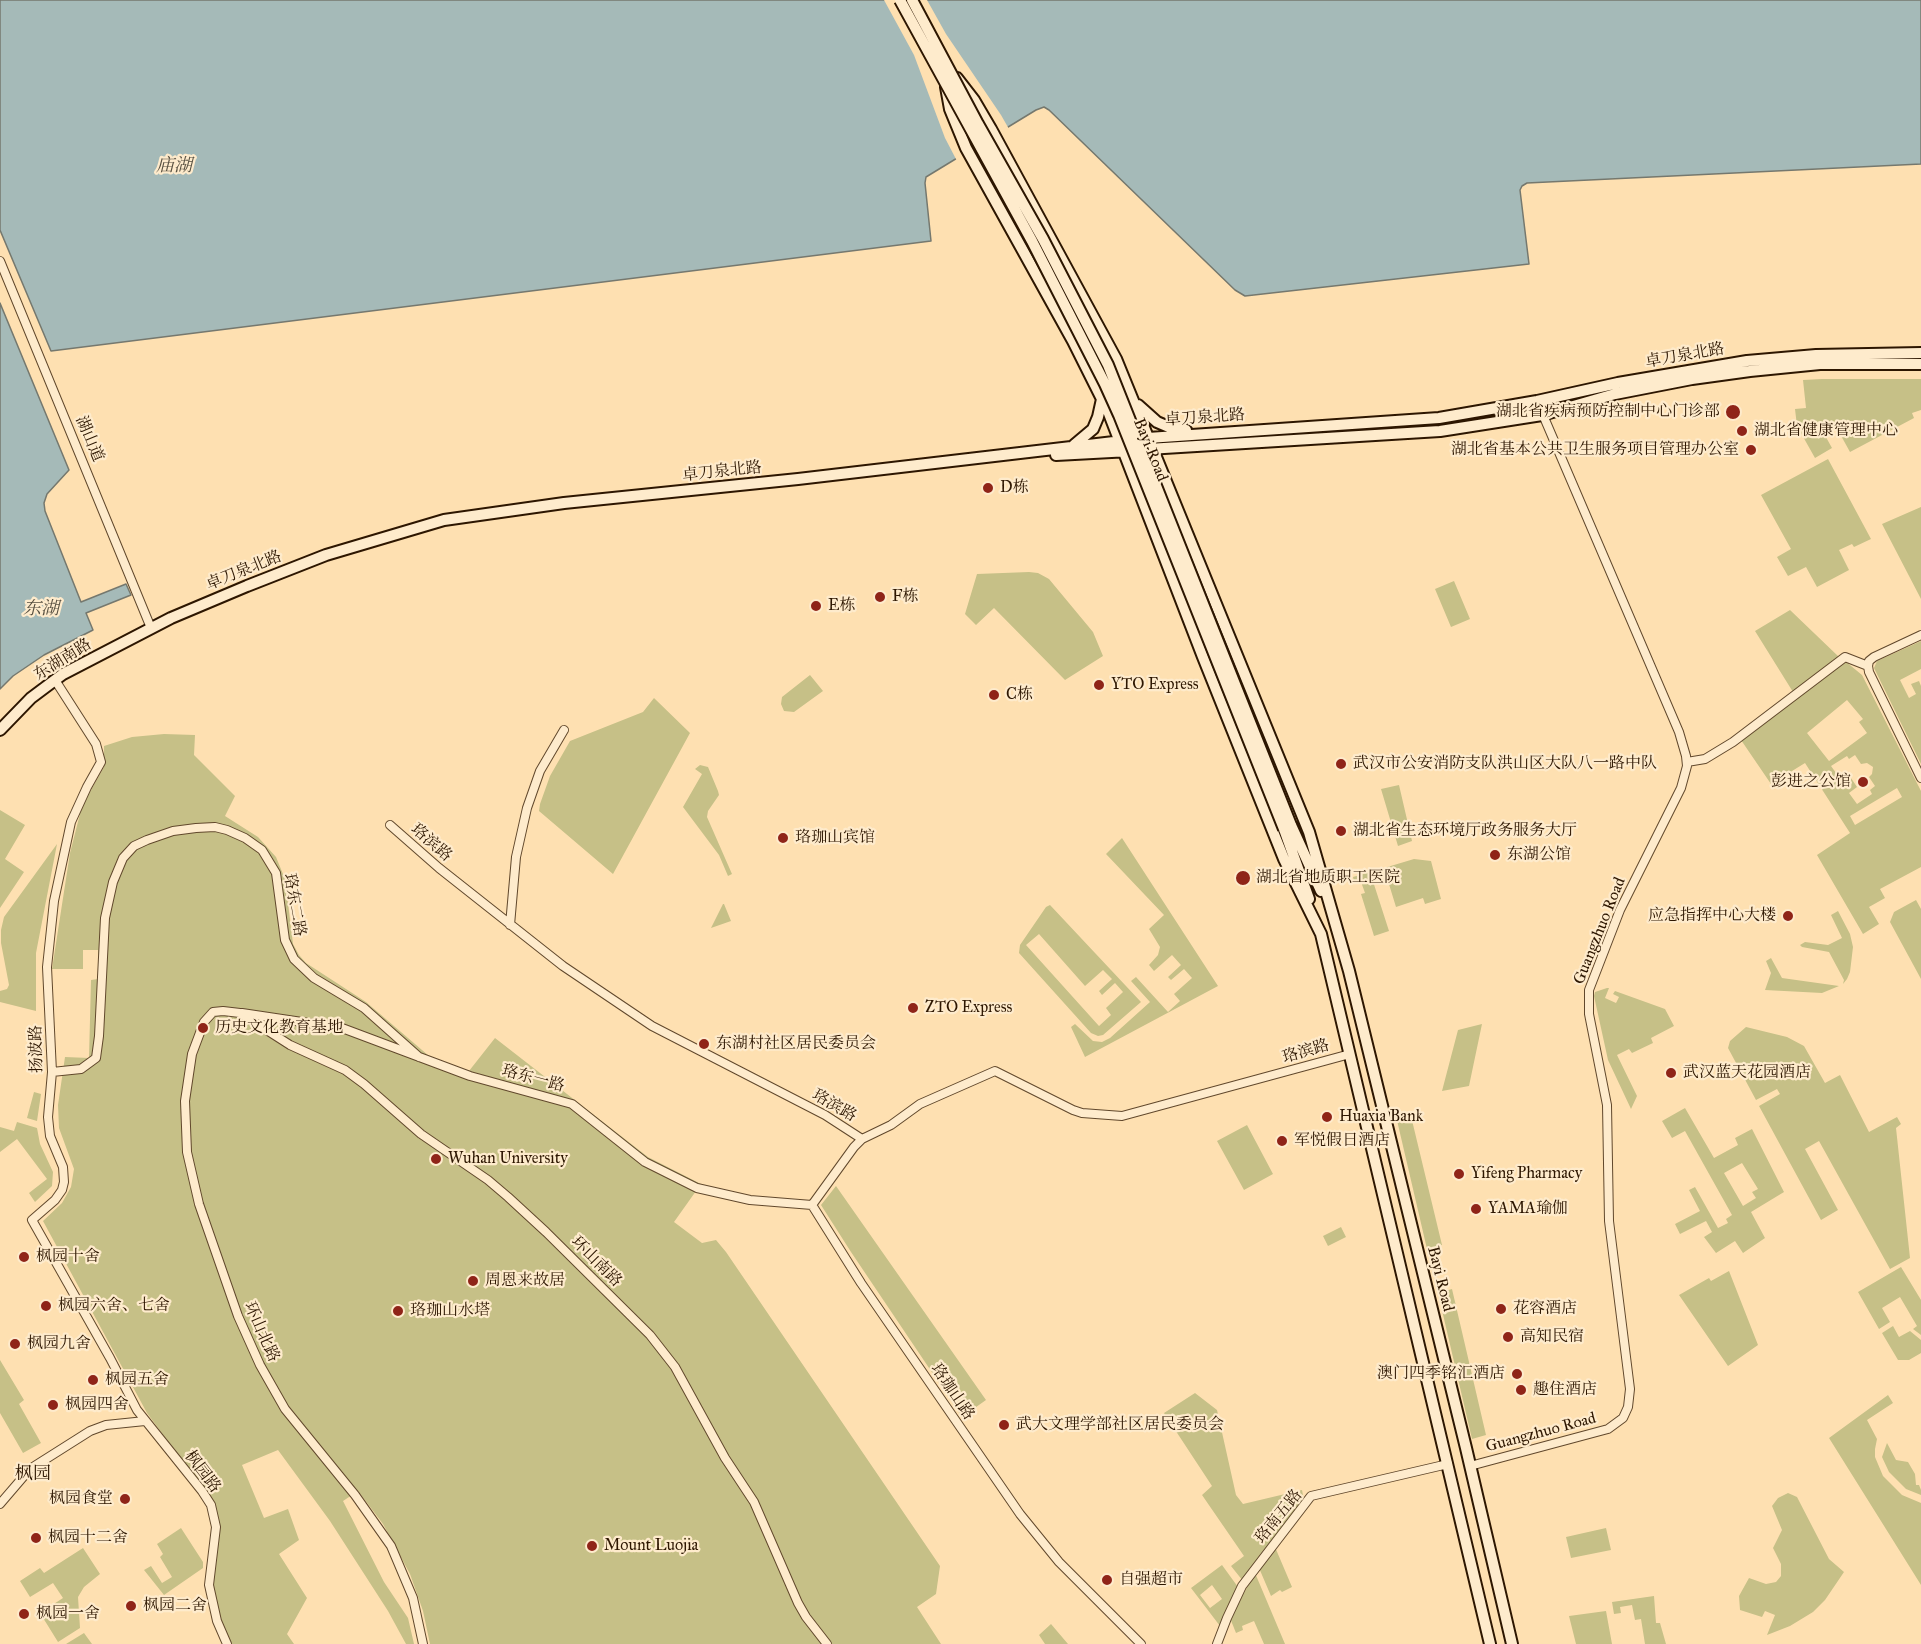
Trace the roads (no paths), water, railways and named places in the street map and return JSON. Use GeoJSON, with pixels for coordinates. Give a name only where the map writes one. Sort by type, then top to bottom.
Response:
{"type":"FeatureCollection","features":[{"type":"Feature","properties":{"kind":"main road","name":"Bayi Road"},"geometry":{"type":"LineString","coordinates":[[900,0],[949,76],[974,100],[1109,345],[1134,400],[1305,822],[1352,981],[1512,1644]]}},
{"type":"Feature","properties":{"kind":"main road","name":"Bayi Road"},"geometry":{"type":"LineString","coordinates":[[912,0],[1119,415],[1287,827],[1321,934],[1490,1644]]}},
{"type":"Feature","properties":{"kind":"main road","name":"Bayi Road"},"geometry":{"type":"LineString","coordinates":[[949,76],[950,109],[966,148],[1102,399],[1123,446],[1188,620],[1284,859],[1321,934]]}},
{"type":"Feature","properties":{"kind":"main road","name":"卓刀泉北路"},"geometry":{"type":"LineString","coordinates":[[419,528],[1059,454],[1123,446],[1148,438],[1410,421],[1485,411],[1618,382],[1747,361],[1816,355],[1921,353]]}},
{"type":"Feature","properties":{"kind":"main road","name":"卓刀泉北路"},"geometry":{"type":"LineString","coordinates":[[151,628],[193,608],[351,546],[444,520],[517,509],[798,479],[1073,446],[1123,446],[1152,449],[1413,434],[1542,415],[1615,394],[1692,379],[1750,371],[1820,364],[1921,364]]}},
{"type":"Feature","properties":{"kind":"main road"},"geometry":{"type":"LineString","coordinates":[[1073,446],[1093,429],[1102,399]]}},
{"type":"Feature","properties":{"kind":"main road"},"geometry":{"type":"LineString","coordinates":[[1134,400],[1147,414],[1164,426],[1217,432]]}},
{"type":"Feature","properties":{"kind":"main road"},"geometry":{"type":"LineString","coordinates":[[1188,620],[1218,608]]}},
{"type":"Feature","properties":{"kind":"main road","name":"东湖南路"},"geometry":{"type":"LineString","coordinates":[[0,730],[18,710],[55,680],[84,662],[151,628]]}},
{"type":"Feature","properties":{"kind":"main road","name":"Bayi Road"},"geometry":{"type":"LineString","coordinates":[[1287,827],[1335,922]]}},
{"type":"Feature","properties":{"kind":"street","name":"湖山道"},"geometry":{"type":"LineString","coordinates":[[0,261],[151,628]]}},
{"type":"Feature","properties":{"kind":"street","name":"Guangzhuo Road"},"geometry":{"type":"LineString","coordinates":[[1470,1466],[1608,1429],[1623,1418],[1628,1407],[1630,1389],[1609,1221],[1607,1105],[1589,1014],[1589,990],[1620,910],[1681,788],[1687,762],[1679,732],[1537,401]]}},
{"type":"Feature","properties":{"kind":"street"},"geometry":{"type":"LineString","coordinates":[[1921,635],[1874,657],[1869,661],[1868,666],[1921,778]]}},
{"type":"Feature","properties":{"kind":"street"},"geometry":{"type":"LineString","coordinates":[[1687,762],[1705,759],[1733,741],[1845,657],[1868,666]]}},
{"type":"Feature","properties":{"kind":"street","name":"扬波路"},"geometry":{"type":"LineString","coordinates":[[55,680],[96,744],[101,762],[71,822],[54,901],[47,967],[52,1072],[48,1128],[63,1167],[64,1182],[59,1195],[32,1220],[101,1341],[130,1399]]}},
{"type":"Feature","properties":{"kind":"street"},"geometry":{"type":"LineString","coordinates":[[510,925],[516,857],[527,808],[537,779],[564,730]]}},
{"type":"Feature","properties":{"kind":"street","name":"珞滨路"},"geometry":{"type":"LineString","coordinates":[[390,825],[439,868],[563,966],[652,1026],[825,1115],[862,1139],[891,1125],[920,1104],[995,1071],[1073,1110],[1082,1113],[1122,1116],[1350,1054]]}},
{"type":"Feature","properties":{"kind":"street","name":"珞东二路"},"geometry":{"type":"LineString","coordinates":[[52,1072],[81,1069],[96,1058],[105,918],[113,882],[123,858],[134,846],[172,831],[215,827],[245,838],[262,850],[276,873],[285,940],[294,959],[314,978],[364,1008],[419,1057]]}},
{"type":"Feature","properties":{"kind":"street","name":"珞东一路"},"geometry":{"type":"LineString","coordinates":[[228,1011],[342,1028],[470,1076],[572,1104],[645,1162],[697,1188],[750,1200],[812,1205]]}},
{"type":"Feature","properties":{"kind":"street","name":"环山北路"},"geometry":{"type":"LineString","coordinates":[[228,1011],[213,1012],[206,1018],[192,1054],[187,1077],[185,1129],[189,1165],[199,1204],[238,1316],[260,1365],[285,1409],[355,1495],[391,1546],[413,1598],[423,1644]]}},
{"type":"Feature","properties":{"kind":"street","name":"环山南路"},"geometry":{"type":"LineString","coordinates":[[240,1013],[290,1045],[345,1070],[421,1134],[488,1180],[546,1232],[650,1335],[675,1367],[725,1458],[754,1502],[798,1603],[827,1644]]}},
{"type":"Feature","properties":{"kind":"street"},"geometry":{"type":"LineString","coordinates":[[812,1205],[862,1139]]}},
{"type":"Feature","properties":{"kind":"street","name":"珞珈山路"},"geometry":{"type":"LineString","coordinates":[[812,1205],[861,1283],[1020,1514],[1078,1583],[1140,1644]]}},
{"type":"Feature","properties":{"kind":"street","name":"枫园路"},"geometry":{"type":"LineString","coordinates":[[130,1399],[208,1499],[213,1512],[215,1534],[209,1585],[217,1621],[227,1644]]}},
{"type":"Feature","properties":{"kind":"street"},"geometry":{"type":"LineString","coordinates":[[127,1423],[137,1410]]}},
{"type":"Feature","properties":{"kind":"street"},"geometry":{"type":"LineString","coordinates":[[0,1504],[30,1469],[94,1429],[145,1421]]}},
{"type":"Feature","properties":{"kind":"street","name":"珞南五路"},"geometry":{"type":"LineString","coordinates":[[1217,1644],[1242,1587],[1311,1496],[1448,1464]]}},
{"type":"Feature","properties":{"kind":"water","name":"庙湖"},"geometry":{"type":"Polygon","coordinates":[[[0,0],[1921,0],[1921,164],[1527,183],[1520,190],[1529,264],[1245,296],[1235,290],[1044,107],[926,177],[931,241],[51,351],[0,230],[0,0]]]}},
{"type":"Feature","properties":{"kind":"water","name":"东湖"},"geometry":{"type":"Polygon","coordinates":[[[0,303],[69,470],[47,494],[44,503],[45,511],[81,602],[126,584],[131,595],[86,613],[93,630],[44,655],[13,676],[0,689],[0,303]]]}},
{"type":"Feature","properties":{"kind":"place","name":"湖北省疾病预防控制中心门诊部"},"geometry":{"type":"Point","coordinates":[1733,412]}},
{"type":"Feature","properties":{"kind":"place","name":"湖北省健康管理中心"},"geometry":{"type":"Point","coordinates":[1742,431]}},
{"type":"Feature","properties":{"kind":"place","name":"湖北省基本公共卫生服务项目管理办公室"},"geometry":{"type":"Point","coordinates":[1751,450]}},
{"type":"Feature","properties":{"kind":"place","name":"D栋"},"geometry":{"type":"Point","coordinates":[988,488]}},
{"type":"Feature","properties":{"kind":"place","name":"F栋"},"geometry":{"type":"Point","coordinates":[880,597]}},
{"type":"Feature","properties":{"kind":"place","name":"E栋"},"geometry":{"type":"Point","coordinates":[816,606]}},
{"type":"Feature","properties":{"kind":"place","name":"YTO Express"},"geometry":{"type":"Point","coordinates":[1099,685]}},
{"type":"Feature","properties":{"kind":"place","name":"C栋"},"geometry":{"type":"Point","coordinates":[994,695]}},
{"type":"Feature","properties":{"kind":"place","name":"武汉市公安消防支队洪山区大队八一路中队"},"geometry":{"type":"Point","coordinates":[1341,764]}},
{"type":"Feature","properties":{"kind":"place","name":"彭进之公馆"},"geometry":{"type":"Point","coordinates":[1863,782]}},
{"type":"Feature","properties":{"kind":"place","name":"湖北省生态环境厅政务服务大厅"},"geometry":{"type":"Point","coordinates":[1341,831]}},
{"type":"Feature","properties":{"kind":"place","name":"珞珈山宾馆"},"geometry":{"type":"Point","coordinates":[783,838]}},
{"type":"Feature","properties":{"kind":"place","name":"东湖公馆"},"geometry":{"type":"Point","coordinates":[1495,855]}},
{"type":"Feature","properties":{"kind":"place","name":"湖北省地质职工医院"},"geometry":{"type":"Point","coordinates":[1243,878]}},
{"type":"Feature","properties":{"kind":"place","name":"应急指挥中心大楼"},"geometry":{"type":"Point","coordinates":[1788,916]}},
{"type":"Feature","properties":{"kind":"place","name":"ZTO Express"},"geometry":{"type":"Point","coordinates":[913,1008]}},
{"type":"Feature","properties":{"kind":"place","name":"历史文化教育基地"},"geometry":{"type":"Point","coordinates":[203,1028]}},
{"type":"Feature","properties":{"kind":"place","name":"东湖村社区居民委员会"},"geometry":{"type":"Point","coordinates":[704,1044]}},
{"type":"Feature","properties":{"kind":"place","name":"武汉蓝天花园酒店"},"geometry":{"type":"Point","coordinates":[1671,1073]}},
{"type":"Feature","properties":{"kind":"place","name":"Huaxia Bank"},"geometry":{"type":"Point","coordinates":[1327,1117]}},
{"type":"Feature","properties":{"kind":"place","name":"军悦假日酒店"},"geometry":{"type":"Point","coordinates":[1282,1141]}},
{"type":"Feature","properties":{"kind":"place","name":"Wuhan University"},"geometry":{"type":"Point","coordinates":[436,1159]}},
{"type":"Feature","properties":{"kind":"place","name":"Yifeng Pharmacy"},"geometry":{"type":"Point","coordinates":[1459,1174]}},
{"type":"Feature","properties":{"kind":"place","name":"YAMA瑜伽"},"geometry":{"type":"Point","coordinates":[1476,1209]}},
{"type":"Feature","properties":{"kind":"place","name":"枫园十舍"},"geometry":{"type":"Point","coordinates":[24,1257]}},
{"type":"Feature","properties":{"kind":"place","name":"周恩来故居"},"geometry":{"type":"Point","coordinates":[473,1281]}},
{"type":"Feature","properties":{"kind":"place","name":"枫园六舍、七舍"},"geometry":{"type":"Point","coordinates":[46,1306]}},
{"type":"Feature","properties":{"kind":"place","name":"花容酒店"},"geometry":{"type":"Point","coordinates":[1501,1309]}},
{"type":"Feature","properties":{"kind":"place","name":"珞珈山水塔"},"geometry":{"type":"Point","coordinates":[398,1311]}},
{"type":"Feature","properties":{"kind":"place","name":"高知民宿"},"geometry":{"type":"Point","coordinates":[1508,1337]}},
{"type":"Feature","properties":{"kind":"place","name":"枫园九舍"},"geometry":{"type":"Point","coordinates":[15,1344]}},
{"type":"Feature","properties":{"kind":"place","name":"澳门四季铭汇酒店"},"geometry":{"type":"Point","coordinates":[1517,1374]}},
{"type":"Feature","properties":{"kind":"place","name":"枫园五舍"},"geometry":{"type":"Point","coordinates":[93,1380]}},
{"type":"Feature","properties":{"kind":"place","name":"趣住酒店"},"geometry":{"type":"Point","coordinates":[1521,1390]}},
{"type":"Feature","properties":{"kind":"place","name":"枫园四舍"},"geometry":{"type":"Point","coordinates":[53,1405]}},
{"type":"Feature","properties":{"kind":"place","name":"武大文理学部社区居民委员会"},"geometry":{"type":"Point","coordinates":[1004,1425]}},
{"type":"Feature","properties":{"kind":"place","name":"枫园食堂"},"geometry":{"type":"Point","coordinates":[125,1499]}},
{"type":"Feature","properties":{"kind":"place","name":"枫园十二舍"},"geometry":{"type":"Point","coordinates":[36,1538]}},
{"type":"Feature","properties":{"kind":"place","name":"Mount Luojia"},"geometry":{"type":"Point","coordinates":[592,1546]}},
{"type":"Feature","properties":{"kind":"place","name":"自强超市"},"geometry":{"type":"Point","coordinates":[1107,1580]}},
{"type":"Feature","properties":{"kind":"place","name":"枫园二舍"},"geometry":{"type":"Point","coordinates":[131,1606]}},
{"type":"Feature","properties":{"kind":"place","name":"枫园一舍"},"geometry":{"type":"Point","coordinates":[24,1614]}},
{"type":"Feature","properties":{"kind":"district","name":"枫园"},"geometry":{"type":"Point","coordinates":[33,1475]}}]}
